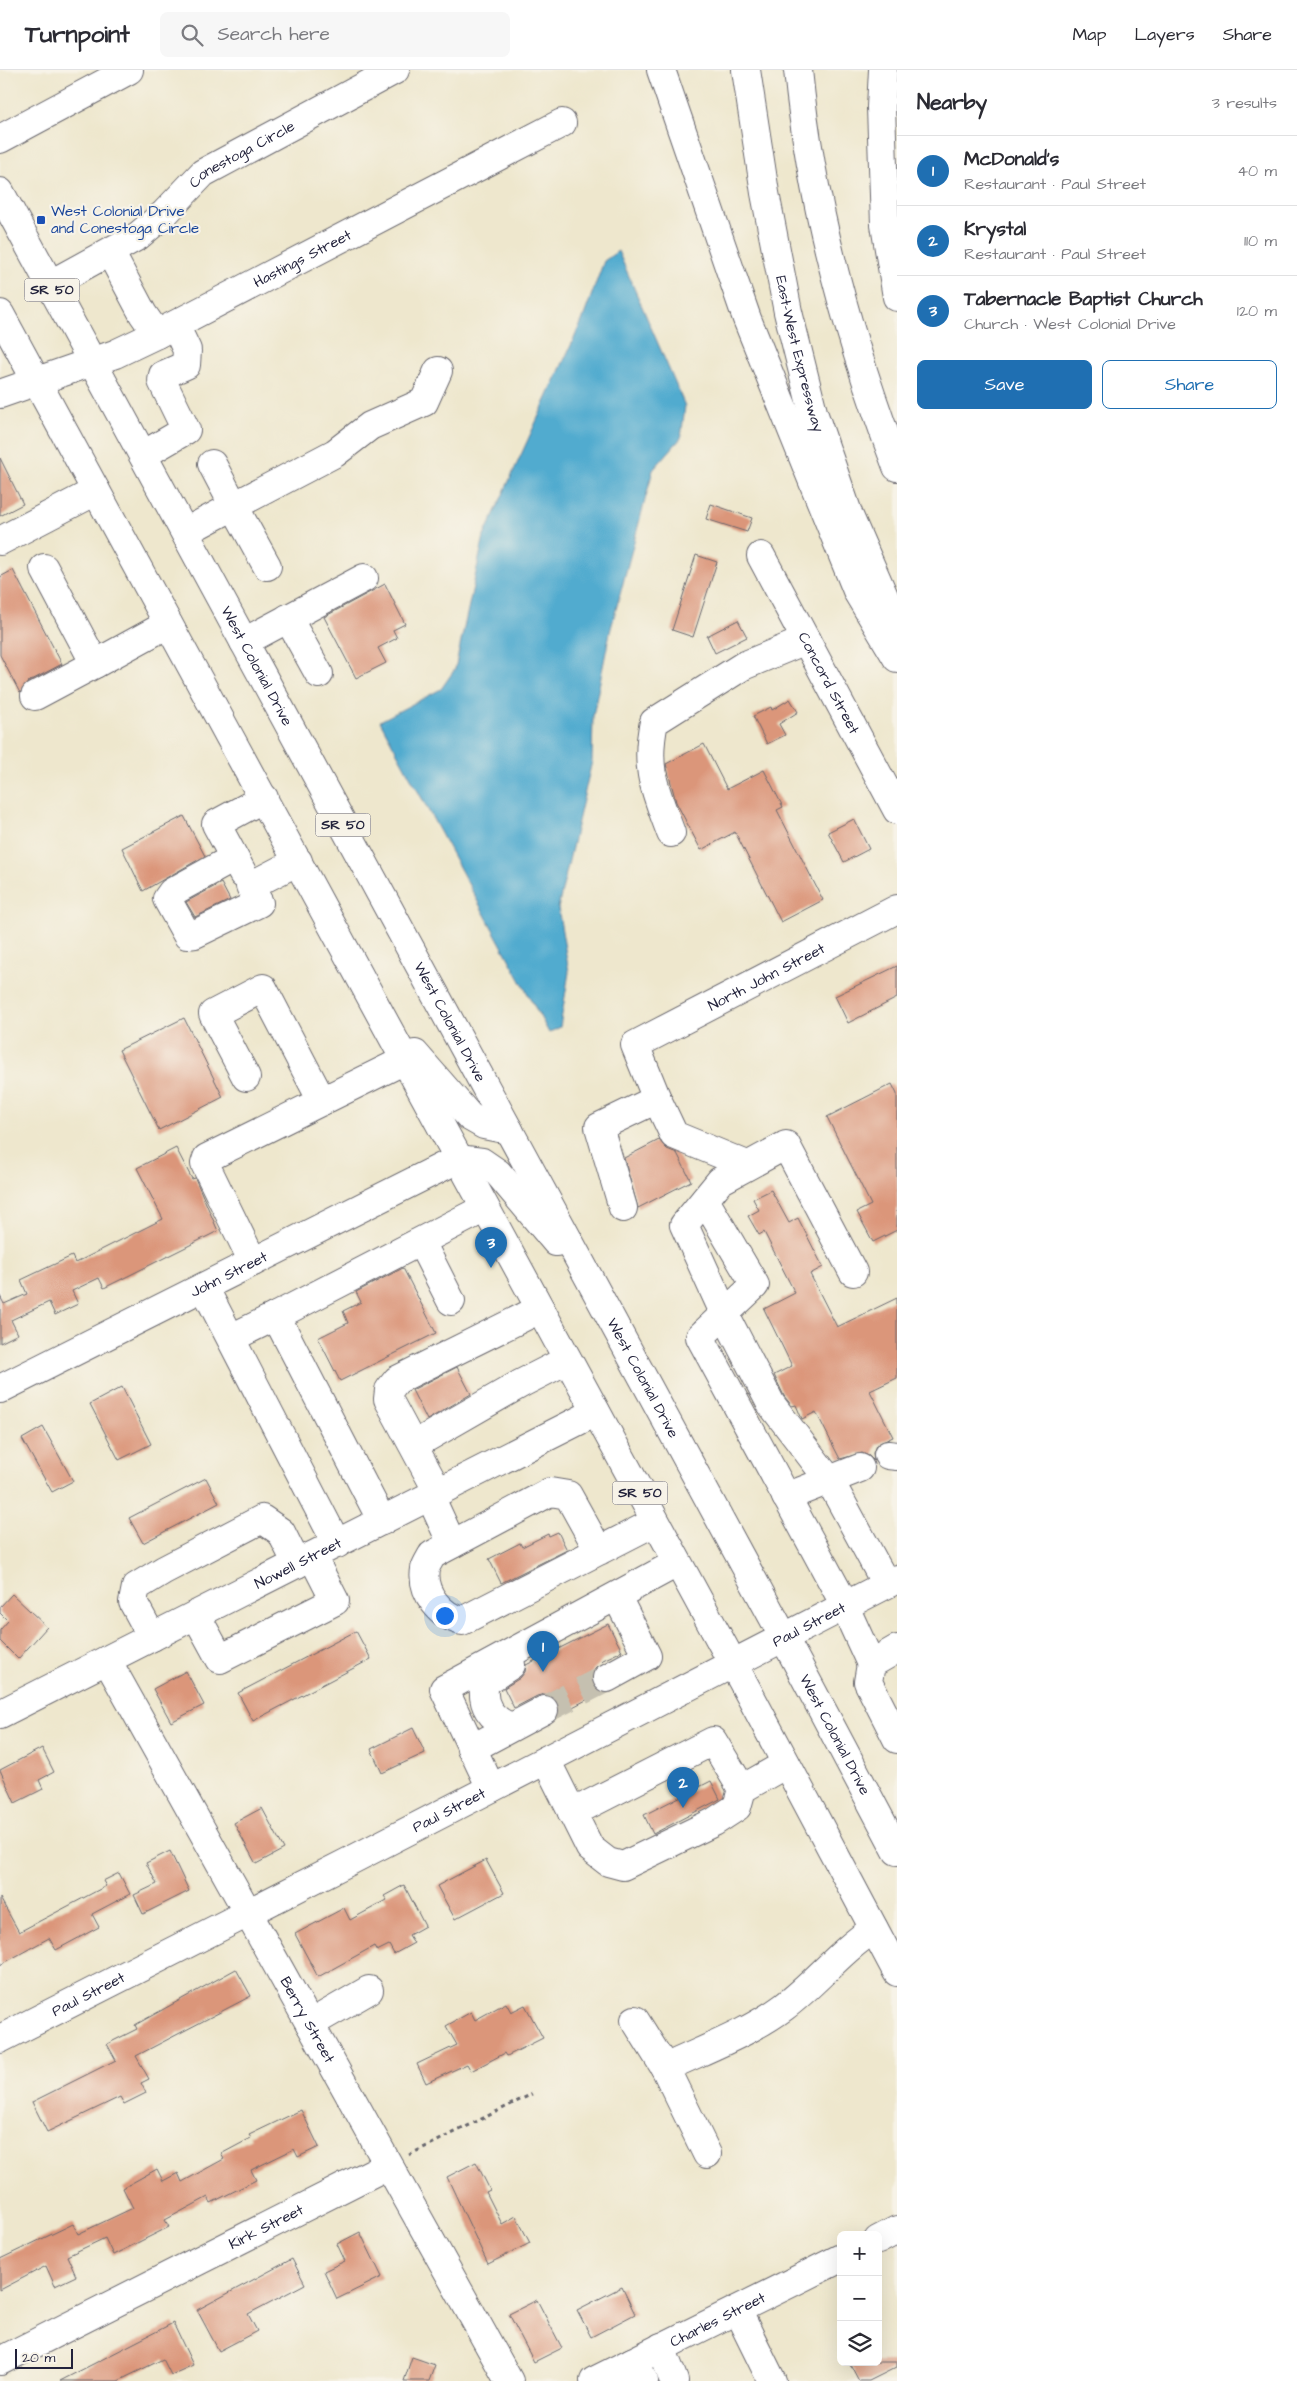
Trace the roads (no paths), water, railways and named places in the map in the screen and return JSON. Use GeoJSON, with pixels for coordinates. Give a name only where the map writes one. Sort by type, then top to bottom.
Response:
{"type":"FeatureCollection","features":[{"type":"Feature","properties":{"kind":"main road"},"geometry":{"type":"LineString","coordinates":[[0,139],[129,70]]}},
{"type":"Feature","properties":{"kind":"main road","name":"Conestoga Circle"},"geometry":{"type":"LineString","coordinates":[[50,285],[138,236],[164,214],[203,173],[395,70]]}},
{"type":"Feature","properties":{"kind":"main road"},"geometry":{"type":"LineString","coordinates":[[661,70],[746,319],[858,593],[897,658]]}},
{"type":"Feature","properties":{"kind":"main road","name":"East-West Expressway"},"geometry":{"type":"LineString","coordinates":[[746,70],[765,193],[788,312],[813,412],[849,516],[897,626]]}},
{"type":"Feature","properties":{"kind":"main road"},"geometry":{"type":"LineString","coordinates":[[798,70],[817,195],[843,303],[880,424],[897,467]]}},
{"type":"Feature","properties":{"kind":"main road"},"geometry":{"type":"LineString","coordinates":[[883,70],[881,107],[885,225],[897,297]]}},
{"type":"Feature","properties":{"kind":"main road","name":"Hastings Street"},"geometry":{"type":"LineString","coordinates":[[0,394],[92,362],[166,330],[562,123]]}},
{"type":"Feature","properties":{"kind":"main road","name":"West Colonial Drive"},"geometry":{"type":"LineString","coordinates":[[0,192],[784,1638],[897,1851]]}},
{"type":"Feature","properties":{"kind":"main road"},"geometry":{"type":"LineString","coordinates":[[110,252],[143,314],[166,330],[187,350],[186,365],[163,375],[162,382],[186,430],[143,455]]}},
{"type":"Feature","properties":{"kind":"main road","name":"SR 50"},"geometry":{"type":"LineString","coordinates":[[0,314],[382,1015],[897,1972]]}},
{"type":"Feature","properties":{"kind":"main road"},"geometry":{"type":"LineString","coordinates":[[185,532],[335,453],[370,426],[424,402],[438,371]]}},
{"type":"Feature","properties":{"kind":"main road"},"geometry":{"type":"LineString","coordinates":[[212,464],[267,566]]}},
{"type":"Feature","properties":{"kind":"main road"},"geometry":{"type":"LineString","coordinates":[[0,541],[96,491]]}},
{"type":"Feature","properties":{"kind":"main road","name":"Concord Street"},"geometry":{"type":"LineString","coordinates":[[761,556],[897,810]]}},
{"type":"Feature","properties":{"kind":"main road"},"geometry":{"type":"LineString","coordinates":[[44,568],[95,664]]}},
{"type":"Feature","properties":{"kind":"main road"},"geometry":{"type":"LineString","coordinates":[[244,642],[364,578]]}},
{"type":"Feature","properties":{"kind":"main road"},"geometry":{"type":"LineString","coordinates":[[288,618],[319,674]]}},
{"type":"Feature","properties":{"kind":"main road"},"geometry":{"type":"LineString","coordinates":[[35,696],[168,624]]}},
{"type":"Feature","properties":{"kind":"main road"},"geometry":{"type":"LineString","coordinates":[[671,833],[650,772],[650,740],[654,722],[743,666],[806,640]]}},
{"type":"Feature","properties":{"kind":"main road"},"geometry":{"type":"LineString","coordinates":[[234,858],[172,892],[167,899],[187,935],[195,934],[259,903],[216,824],[264,798]]}},
{"type":"Feature","properties":{"kind":"main road"},"geometry":{"type":"LineString","coordinates":[[250,886],[298,861]]}},
{"type":"Feature","properties":{"kind":"main road","name":"North John Street"},"geometry":{"type":"LineString","coordinates":[[657,1099],[635,1045],[897,909]]}},
{"type":"Feature","properties":{"kind":"main road"},"geometry":{"type":"LineString","coordinates":[[246,1077],[213,1014],[263,988],[322,1101]]}},
{"type":"Feature","properties":{"kind":"main road"},"geometry":{"type":"LineString","coordinates":[[382,1015],[470,1117],[484,1125],[509,1130]]}},
{"type":"Feature","properties":{"kind":"main road"},"geometry":{"type":"LineString","coordinates":[[253,1262],[205,1164],[207,1158],[405,1060]]}},
{"type":"Feature","properties":{"kind":"main road"},"geometry":{"type":"LineString","coordinates":[[623,1208],[599,1127],[657,1099],[674,1135],[748,1165]]}},
{"type":"Feature","properties":{"kind":"main road"},"geometry":{"type":"LineString","coordinates":[[853,1272],[786,1145],[720,1181],[684,1225],[725,1315],[771,1404],[830,1481],[891,1582]]}},
{"type":"Feature","properties":{"kind":"main road"},"geometry":{"type":"LineString","coordinates":[[458,1159],[482,1162],[498,1173],[593,1288]]}},
{"type":"Feature","properties":{"kind":"main road","name":"John Street"},"geometry":{"type":"LineString","coordinates":[[0,1389],[458,1159]]}},
{"type":"Feature","properties":{"kind":"main road"},"geometry":{"type":"LineString","coordinates":[[705,1200],[755,1285],[700,1337],[845,1606],[871,1664],[868,1682],[897,1740]]}},
{"type":"Feature","properties":{"kind":"main road"},"geometry":{"type":"LineString","coordinates":[[231,1338],[485,1208]]}},
{"type":"Feature","properties":{"kind":"main road"},"geometry":{"type":"LineString","coordinates":[[421,1242],[451,1301]]}},
{"type":"Feature","properties":{"kind":"main road"},"geometry":{"type":"LineString","coordinates":[[204,1287],[337,1544]]}},
{"type":"Feature","properties":{"kind":"main road"},"geometry":{"type":"LineString","coordinates":[[452,1544],[414,1446],[388,1399],[389,1390],[397,1380],[540,1310]]}},
{"type":"Feature","properties":{"kind":"main road"},"geometry":{"type":"LineString","coordinates":[[276,1316],[382,1520]]}},
{"type":"Feature","properties":{"kind":"main road"},"geometry":{"type":"LineString","coordinates":[[414,1446],[522,1383],[568,1360]]}},
{"type":"Feature","properties":{"kind":"main road"},"geometry":{"type":"LineString","coordinates":[[745,1420],[771,1404]]}},
{"type":"Feature","properties":{"kind":"main road","name":"Nowell Street"},"geometry":{"type":"LineString","coordinates":[[0,1714],[596,1412]]}},
{"type":"Feature","properties":{"kind":"main road"},"geometry":{"type":"LineString","coordinates":[[786,1497],[860,1468]]}},
{"type":"Feature","properties":{"kind":"main road"},"geometry":{"type":"LineString","coordinates":[[598,1550],[568,1495],[550,1492],[432,1555],[425,1569],[427,1585],[441,1612],[451,1619],[462,1621],[655,1522]]}},
{"type":"Feature","properties":{"kind":"main road"},"geometry":{"type":"LineString","coordinates":[[152,1637],[133,1602],[136,1587],[164,1570],[262,1520],[281,1532],[305,1560],[335,1601],[220,1658],[196,1615]]}},
{"type":"Feature","properties":{"kind":"main road"},"geometry":{"type":"LineString","coordinates":[[491,1788],[444,1689],[677,1563]]}},
{"type":"Feature","properties":{"kind":"main road","name":"Paul Street"},"geometry":{"type":"LineString","coordinates":[[0,2039],[891,1582]]}},
{"type":"Feature","properties":{"kind":"main road"},"geometry":{"type":"LineString","coordinates":[[606,1678],[646,1656],[617,1597]]}},
{"type":"Feature","properties":{"kind":"main road"},"geometry":{"type":"LineString","coordinates":[[511,1728],[496,1721],[489,1711],[482,1693],[485,1682],[526,1655],[550,1632]]}},
{"type":"Feature","properties":{"kind":"main road"},"geometry":{"type":"LineString","coordinates":[[871,1664],[897,1650]]}},
{"type":"Feature","properties":{"kind":"main road","name":"Berry Street"},"geometry":{"type":"LineString","coordinates":[[107,1660],[250,1912],[310,2024],[509,2381]]}},
{"type":"Feature","properties":{"kind":"main road"},"geometry":{"type":"LineString","coordinates":[[472,1749],[544,1710]]}},
{"type":"Feature","properties":{"kind":"main road"},"geometry":{"type":"LineString","coordinates":[[572,1813],[713,1741],[742,1789]]}},
{"type":"Feature","properties":{"kind":"main road"},"geometry":{"type":"LineString","coordinates":[[546,1760],[590,1848],[608,1862],[623,1866],[714,1822],[736,1807],[742,1789],[786,1764]]}},
{"type":"Feature","properties":{"kind":"main road"},"geometry":{"type":"LineString","coordinates":[[665,2068],[758,2024],[786,2006],[852,1943],[874,1929]]}},
{"type":"Feature","properties":{"kind":"main road"},"geometry":{"type":"LineString","coordinates":[[310,2024],[369,1990]]}},
{"type":"Feature","properties":{"kind":"main road"},"geometry":{"type":"LineString","coordinates":[[635,2020],[665,2068],[707,2154]]}},
{"type":"Feature","properties":{"kind":"main road","name":"Kirk Street"},"geometry":{"type":"LineString","coordinates":[[0,2361],[388,2165]]}},
{"type":"Feature","properties":{"kind":"main road"},"geometry":{"type":"LineString","coordinates":[[882,2238],[897,2230]]}},
{"type":"Feature","properties":{"kind":"main road","name":"Charles Street"},"geometry":{"type":"LineString","coordinates":[[594,2381],[638,2372],[661,2348],[837,2260]]}},
{"type":"Feature","properties":{"kind":"main road"},"geometry":{"type":"LineString","coordinates":[[737,2310],[772,2381]]}},
{"type":"Feature","properties":{"kind":"main road"},"geometry":{"type":"LineString","coordinates":[[661,2348],[674,2381]]}},
{"type":"Feature","properties":{"kind":"water"},"geometry":{"type":"Polygon","coordinates":[[[618,251],[685,406],[681,438],[653,470],[610,632],[593,716],[592,761],[558,908],[569,972],[560,1027],[549,1033],[380,721],[441,689],[455,669],[484,536],[582,321],[604,261],[618,251]]]}},
{"type":"Feature","properties":{"kind":"tunnel"},"geometry":{"type":"LineString","coordinates":[[544,1710],[607,1678]]}},
{"type":"Feature","properties":{"kind":"place","name":"West Colonial Drive and Conestoga Circle"},"geometry":{"type":"Point","coordinates":[41,220]}},
{"type":"Feature","properties":{"kind":"place","name":"Tabernacle Baptist Church"},"geometry":{"type":"Point","coordinates":[491,1268]}},
{"type":"Feature","properties":{"kind":"place","name":"McDonald's"},"geometry":{"type":"Point","coordinates":[543,1672]}},
{"type":"Feature","properties":{"kind":"place","name":"Krystal"},"geometry":{"type":"Point","coordinates":[683,1808]}}]}
